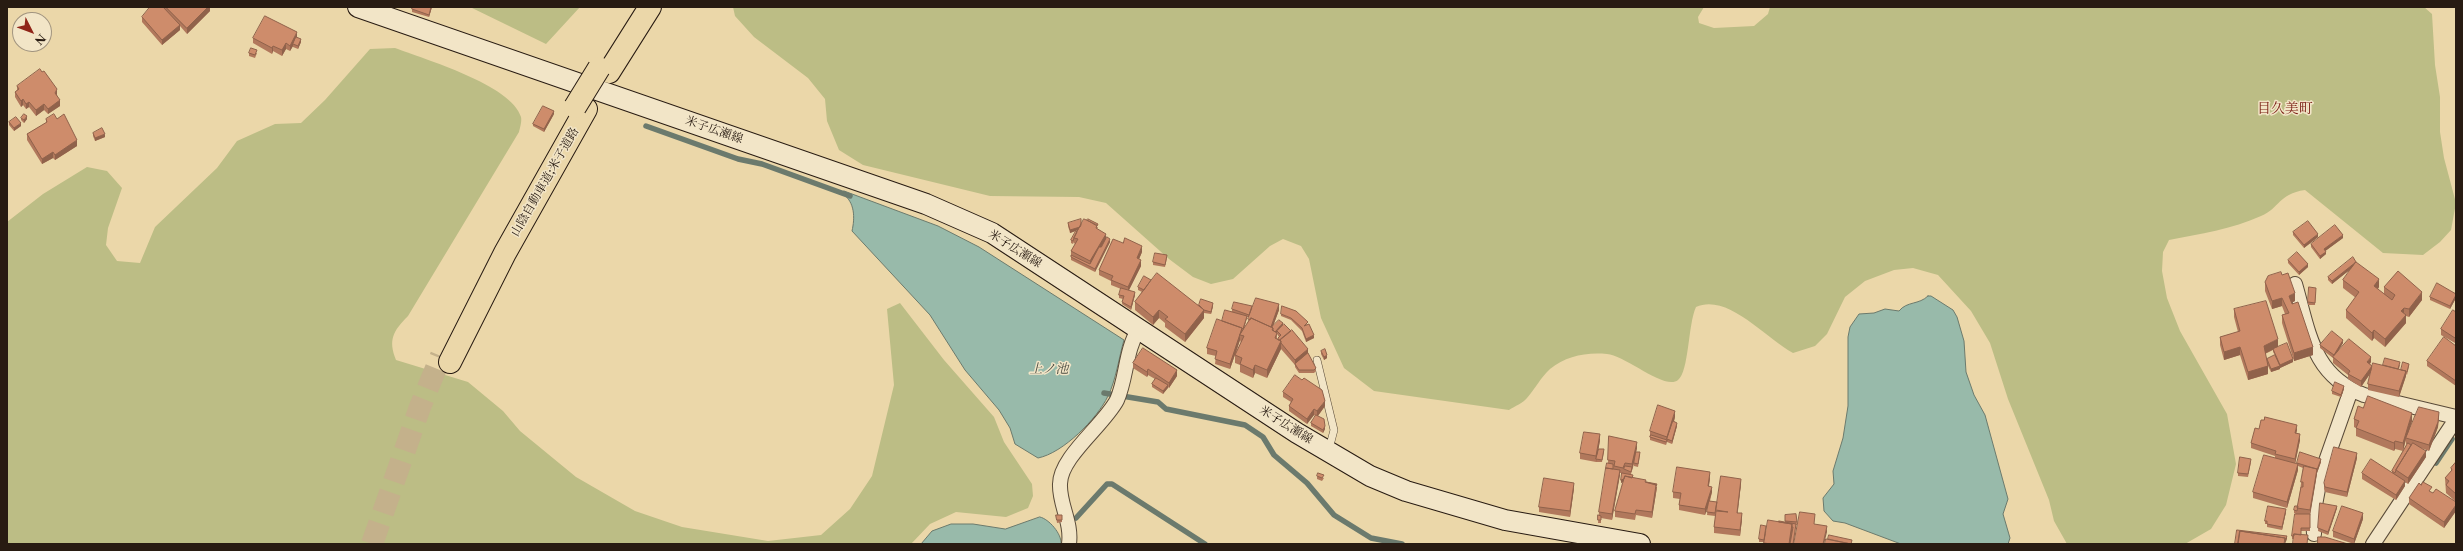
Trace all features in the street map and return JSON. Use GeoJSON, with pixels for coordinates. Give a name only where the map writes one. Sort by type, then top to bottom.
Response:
{"type":"FeatureCollection","features":[{"type":"Feature","properties":{"kind":"highway","name":"山陰自動車道;米子道路"},"geometry":{"type":"LineString","coordinates":[[446,359],[505,253],[581,108],[604,70],[638,7]]}},
{"type":"Feature","properties":{"kind":"highway","name":"山陰自動車道;米子道路"},"geometry":{"type":"LineString","coordinates":[[604,70],[650,7]]}},
{"type":"Feature","properties":{"kind":"main road","name":"米子広瀬線"},"geometry":{"type":"LineString","coordinates":[[358,7],[926,204],[992,233],[1139,328],[1252,404],[1328,451],[1384,482],[1462,508],[1505,520],[1640,544]]}},
{"type":"Feature","properties":{"kind":"street"},"geometry":{"type":"LineString","coordinates":[[2295,284],[2314,352],[2335,377],[2351,390],[2376,399],[2456,418],[2373,544]]}},
{"type":"Feature","properties":{"kind":"street"},"geometry":{"type":"LineString","coordinates":[[1069,544],[1069,521],[1060,483],[1061,475],[1069,460],[1114,406],[1121,391],[1132,341],[1139,328]]}},
{"type":"Feature","properties":{"kind":"street"},"geometry":{"type":"LineString","coordinates":[[2328,539],[2314,539],[2313,516],[2320,478],[2351,390]]}},
{"type":"Feature","properties":{"kind":"lane"},"geometry":{"type":"LineString","coordinates":[[1317,360],[1334,430],[1328,451]]}},
{"type":"Feature","properties":{"kind":"green space"},"geometry":{"type":"Polygon","coordinates":[[[470,7],[580,7],[546,44],[470,7]]]}},
{"type":"Feature","properties":{"kind":"green space"},"geometry":{"type":"Polygon","coordinates":[[[733,7],[1704,7],[1698,17],[1699,23],[1714,28],[1754,26],[1768,14],[1770,7],[2424,7],[2432,14],[2435,65],[2440,97],[2440,132],[2444,158],[2456,203],[2451,230],[2440,242],[2423,255],[2383,253],[2305,190],[2289,195],[2267,213],[2250,221],[2216,231],[2169,240],[2163,252],[2162,271],[2167,298],[2180,331],[2227,414],[2236,464],[2226,505],[2211,529],[2185,544],[2067,544],[2054,521],[2049,500],[2008,399],[1990,343],[1971,311],[1938,275],[1913,268],[1894,270],[1865,281],[1845,297],[1827,334],[1815,346],[1793,353],[1733,311],[1721,306],[1708,304],[1696,307],[1691,324],[1682,375],[1678,380],[1672,382],[1664,381],[1655,377],[1615,356],[1607,354],[1584,354],[1563,361],[1550,369],[1525,400],[1509,410],[1374,391],[1344,368],[1321,318],[1309,259],[1301,246],[1283,239],[1270,246],[1233,279],[1211,284],[1193,277],[1169,259],[1106,203],[1079,197],[990,196],[863,165],[839,150],[827,121],[825,99],[808,78],[754,37],[735,16],[733,7]]]}},
{"type":"Feature","properties":{"kind":"green space"},"geometry":{"type":"Polygon","coordinates":[[[395,48],[445,66],[485,84],[502,94],[514,105],[521,117],[519,132],[408,316],[393,336],[392,347],[396,360],[468,382],[503,411],[520,431],[576,477],[635,511],[682,527],[768,541],[821,535],[850,509],[872,476],[894,385],[887,309],[900,303],[944,360],[994,417],[1004,442],[1032,484],[1033,496],[1028,508],[1006,517],[956,512],[930,524],[911,544],[7,544],[7,222],[43,194],[87,167],[107,171],[122,188],[108,228],[106,245],[117,261],[140,263],[155,227],[217,168],[237,141],[275,124],[301,123],[325,100],[370,49],[395,48]]]}},
{"type":"Feature","properties":{"kind":"water","name":"上ノ池"},"geometry":{"type":"Polygon","coordinates":[[[844,191],[938,226],[979,247],[1124,340],[1111,390],[1103,405],[1088,424],[1078,434],[1058,449],[1048,455],[1038,458],[1015,444],[1010,428],[999,410],[965,370],[930,315],[852,231],[854,216],[852,206],[847,197],[843,194],[844,191]]]}},
{"type":"Feature","properties":{"kind":"water"},"geometry":{"type":"Polygon","coordinates":[[[1928,296],[1931,296],[1953,310],[1957,317],[1964,341],[1966,372],[1974,395],[1985,415],[2008,499],[2003,514],[2010,538],[2008,544],[1901,544],[1845,523],[1833,521],[1824,511],[1823,498],[1834,484],[1833,471],[1843,438],[1848,406],[1848,337],[1850,327],[1859,314],[1874,313],[1885,309],[1899,311],[1902,308],[1921,301],[1928,296]]]}},
{"type":"Feature","properties":{"kind":"water"},"geometry":{"type":"Polygon","coordinates":[[[1040,517],[1044,518],[1054,528],[1061,540],[1061,544],[921,544],[932,531],[951,524],[973,524],[1005,529],[1040,517]]]}},
{"type":"Feature","properties":{"kind":"building"},"geometry":{"type":"Polygon","coordinates":[[[150,7],[163,7],[180,25],[162,40],[142,17],[150,7]]]}},
{"type":"Feature","properties":{"kind":"building"},"geometry":{"type":"Polygon","coordinates":[[[166,7],[208,7],[187,28],[166,7]]]}},
{"type":"Feature","properties":{"kind":"building"},"geometry":{"type":"Polygon","coordinates":[[[412,7],[431,7],[429,15],[412,9],[412,7]]]}},
{"type":"Feature","properties":{"kind":"building"},"geometry":{"type":"Polygon","coordinates":[[[265,16],[297,32],[290,46],[286,43],[282,50],[273,46],[272,48],[253,38],[265,16]]]}},
{"type":"Feature","properties":{"kind":"building"},"geometry":{"type":"Polygon","coordinates":[[[296,37],[301,39],[298,46],[293,44],[296,37]]]}},
{"type":"Feature","properties":{"kind":"building"},"geometry":{"type":"Polygon","coordinates":[[[251,48],[257,50],[255,55],[249,53],[251,48]]]}},
{"type":"Feature","properties":{"kind":"building"},"geometry":{"type":"Polygon","coordinates":[[[40,69],[42,72],[44,71],[57,89],[55,93],[60,100],[48,109],[44,104],[36,110],[29,102],[26,104],[23,99],[21,101],[15,92],[19,89],[17,86],[40,69]]]}},
{"type":"Feature","properties":{"kind":"building"},"geometry":{"type":"Polygon","coordinates":[[[543,106],[554,111],[544,129],[533,124],[543,106]]]}},
{"type":"Feature","properties":{"kind":"building"},"geometry":{"type":"Polygon","coordinates":[[[24,114],[27,116],[24,120],[21,118],[24,114]]]}},
{"type":"Feature","properties":{"kind":"building"},"geometry":{"type":"Polygon","coordinates":[[[54,114],[57,119],[64,114],[77,140],[55,155],[53,152],[42,159],[27,134],[47,122],[46,119],[54,114]]]}},
{"type":"Feature","properties":{"kind":"building"},"geometry":{"type":"Polygon","coordinates":[[[16,117],[21,123],[14,128],[9,122],[16,117]]]}},
{"type":"Feature","properties":{"kind":"building"},"geometry":{"type":"Polygon","coordinates":[[[102,128],[105,134],[95,138],[93,133],[102,128]]]}},
{"type":"Feature","properties":{"kind":"building"},"geometry":{"type":"Polygon","coordinates":[[[1081,219],[1080,227],[1070,230],[1068,223],[1081,219]]]}},
{"type":"Feature","properties":{"kind":"building"},"geometry":{"type":"Polygon","coordinates":[[[1084,219],[1097,225],[1096,228],[1106,234],[1090,261],[1071,251],[1078,239],[1074,238],[1084,219]]]}},
{"type":"Feature","properties":{"kind":"building"},"geometry":{"type":"Polygon","coordinates":[[[1088,219],[1098,224],[1097,226],[1087,220],[1088,219]]]}},
{"type":"Feature","properties":{"kind":"building"},"geometry":{"type":"Polygon","coordinates":[[[2308,221],[2318,234],[2304,245],[2293,232],[2308,221]]]}},
{"type":"Feature","properties":{"kind":"building"},"geometry":{"type":"Polygon","coordinates":[[[2335,225],[2343,235],[2324,249],[2326,252],[2320,256],[2311,244],[2335,225]]]}},
{"type":"Feature","properties":{"kind":"building"},"geometry":{"type":"Polygon","coordinates":[[[1076,231],[1077,232],[1073,241],[1071,240],[1076,231]]]}},
{"type":"Feature","properties":{"kind":"building"},"geometry":{"type":"Polygon","coordinates":[[[1107,237],[1110,239],[1095,269],[1071,257],[1071,255],[1090,264],[1099,247],[1101,247],[1107,237]]]}},
{"type":"Feature","properties":{"kind":"building"},"geometry":{"type":"Polygon","coordinates":[[[1125,238],[1142,246],[1137,258],[1141,260],[1128,287],[1111,280],[1113,276],[1099,270],[1113,239],[1123,243],[1125,238]]]}},
{"type":"Feature","properties":{"kind":"building"},"geometry":{"type":"Polygon","coordinates":[[[2297,252],[2308,264],[2299,272],[2288,260],[2297,252]]]}},
{"type":"Feature","properties":{"kind":"building"},"geometry":{"type":"Polygon","coordinates":[[[1155,253],[1167,255],[1165,265],[1153,262],[1155,253]]]}},
{"type":"Feature","properties":{"kind":"building"},"geometry":{"type":"Polygon","coordinates":[[[2353,257],[2356,262],[2332,281],[2328,277],[2353,257]]]}},
{"type":"Feature","properties":{"kind":"building"},"geometry":{"type":"Polygon","coordinates":[[[2356,262],[2379,279],[2374,286],[2392,300],[2395,295],[2384,287],[2398,271],[2422,292],[2409,309],[2404,308],[2401,311],[2406,315],[2385,339],[2374,330],[2372,333],[2346,310],[2359,292],[2343,280],[2356,262]]]}},
{"type":"Feature","properties":{"kind":"building"},"geometry":{"type":"Polygon","coordinates":[[[2281,272],[2282,275],[2288,273],[2295,293],[2289,296],[2292,304],[2298,302],[2313,347],[2294,353],[2282,315],[2289,313],[2282,298],[2272,301],[2265,282],[2268,276],[2281,272]]]}},
{"type":"Feature","properties":{"kind":"building"},"geometry":{"type":"Polygon","coordinates":[[[1157,273],[1204,310],[1185,334],[1165,319],[1168,317],[1159,310],[1153,317],[1135,302],[1157,273]]]}},
{"type":"Feature","properties":{"kind":"building"},"geometry":{"type":"Polygon","coordinates":[[[1144,276],[1151,280],[1144,290],[1138,287],[1144,276]]]}},
{"type":"Feature","properties":{"kind":"building"},"geometry":{"type":"Polygon","coordinates":[[[2437,283],[2456,294],[2450,306],[2430,297],[2437,283]]]}},
{"type":"Feature","properties":{"kind":"building"},"geometry":{"type":"Polygon","coordinates":[[[2309,287],[2316,288],[2315,303],[2308,302],[2309,287]]]}},
{"type":"Feature","properties":{"kind":"building"},"geometry":{"type":"Polygon","coordinates":[[[1121,288],[1135,292],[1131,307],[1122,302],[1124,296],[1119,295],[1121,288]]]}},
{"type":"Feature","properties":{"kind":"building"},"geometry":{"type":"Polygon","coordinates":[[[1256,298],[1279,304],[1271,327],[1251,318],[1250,320],[1248,319],[1256,298]]]}},
{"type":"Feature","properties":{"kind":"building"},"geometry":{"type":"Polygon","coordinates":[[[1201,299],[1213,303],[1211,312],[1204,310],[1199,305],[1201,299]]]}},
{"type":"Feature","properties":{"kind":"building"},"geometry":{"type":"Polygon","coordinates":[[[2266,301],[2278,339],[2264,346],[2268,366],[2248,372],[2240,347],[2224,352],[2220,337],[2240,331],[2234,309],[2266,301]]]}},
{"type":"Feature","properties":{"kind":"building"},"geometry":{"type":"Polygon","coordinates":[[[1234,302],[1252,306],[1249,315],[1232,309],[1234,302]]]}},
{"type":"Feature","properties":{"kind":"building"},"geometry":{"type":"Polygon","coordinates":[[[1282,306],[1296,311],[1308,322],[1304,326],[1309,324],[1314,335],[1306,339],[1302,328],[1291,318],[1281,314],[1282,306]]]}},
{"type":"Feature","properties":{"kind":"building"},"geometry":{"type":"Polygon","coordinates":[[[1225,310],[1247,316],[1243,329],[1222,321],[1225,310]]]}},
{"type":"Feature","properties":{"kind":"building"},"geometry":{"type":"Polygon","coordinates":[[[2453,310],[2456,312],[2455,338],[2441,329],[2453,310]]]}},
{"type":"Feature","properties":{"kind":"building"},"geometry":{"type":"Polygon","coordinates":[[[1251,318],[1273,328],[1272,330],[1277,333],[1275,338],[1281,341],[1267,370],[1255,365],[1253,370],[1240,364],[1242,358],[1235,355],[1244,336],[1240,335],[1251,318]]]}},
{"type":"Feature","properties":{"kind":"building"},"geometry":{"type":"Polygon","coordinates":[[[1217,319],[1242,328],[1230,364],[1215,359],[1217,351],[1207,348],[1217,319]]]}},
{"type":"Feature","properties":{"kind":"building"},"geometry":{"type":"Polygon","coordinates":[[[1279,320],[1283,323],[1275,332],[1272,327],[1279,320]]]}},
{"type":"Feature","properties":{"kind":"building"},"geometry":{"type":"Polygon","coordinates":[[[1284,324],[1291,331],[1278,340],[1281,335],[1277,331],[1284,324]]]}},
{"type":"Feature","properties":{"kind":"building"},"geometry":{"type":"Polygon","coordinates":[[[1292,330],[1308,349],[1295,360],[1280,340],[1292,330]]]}},
{"type":"Feature","properties":{"kind":"building"},"geometry":{"type":"Polygon","coordinates":[[[2332,331],[2343,340],[2334,355],[2320,345],[2332,331]]]}},
{"type":"Feature","properties":{"kind":"building"},"geometry":{"type":"Polygon","coordinates":[[[2444,337],[2456,346],[2456,381],[2427,361],[2444,337]]]}},
{"type":"Feature","properties":{"kind":"building"},"geometry":{"type":"Polygon","coordinates":[[[2349,339],[2371,357],[2367,362],[2372,366],[2361,381],[2348,374],[2350,371],[2333,357],[2349,339]]]}},
{"type":"Feature","properties":{"kind":"building"},"geometry":{"type":"Polygon","coordinates":[[[2287,343],[2293,359],[2280,365],[2273,349],[2287,343]]]}},
{"type":"Feature","properties":{"kind":"building"},"geometry":{"type":"Polygon","coordinates":[[[1143,348],[1177,370],[1169,383],[1148,369],[1147,372],[1133,363],[1143,348]]]}},
{"type":"Feature","properties":{"kind":"building"},"geometry":{"type":"Polygon","coordinates":[[[1325,349],[1327,355],[1324,357],[1321,351],[1325,349]]]}},
{"type":"Feature","properties":{"kind":"building"},"geometry":{"type":"Polygon","coordinates":[[[1308,353],[1316,368],[1314,370],[1299,370],[1295,364],[1308,353]]]}},
{"type":"Feature","properties":{"kind":"building"},"geometry":{"type":"Polygon","coordinates":[[[2275,355],[2280,366],[2271,369],[2267,359],[2275,355]]]}},
{"type":"Feature","properties":{"kind":"building"},"geometry":{"type":"Polygon","coordinates":[[[2385,358],[2400,362],[2398,369],[2383,365],[2385,358]]]}},
{"type":"Feature","properties":{"kind":"building"},"geometry":{"type":"Polygon","coordinates":[[[2403,362],[2409,364],[2407,372],[2401,370],[2403,362]]]}},
{"type":"Feature","properties":{"kind":"building"},"geometry":{"type":"Polygon","coordinates":[[[2373,363],[2406,371],[2399,391],[2368,384],[2373,363]]]}},
{"type":"Feature","properties":{"kind":"building"},"geometry":{"type":"Polygon","coordinates":[[[1295,375],[1302,380],[1304,378],[1322,390],[1325,401],[1317,411],[1314,409],[1307,419],[1289,406],[1293,399],[1283,392],[1295,375]]]}},
{"type":"Feature","properties":{"kind":"building"},"geometry":{"type":"Polygon","coordinates":[[[1156,378],[1168,385],[1163,391],[1152,384],[1156,378]]]}},
{"type":"Feature","properties":{"kind":"building"},"geometry":{"type":"Polygon","coordinates":[[[2335,382],[2344,386],[2341,395],[2332,391],[2335,382]]]}},
{"type":"Feature","properties":{"kind":"building"},"geometry":{"type":"Polygon","coordinates":[[[2368,396],[2412,413],[2403,443],[2395,441],[2394,443],[2356,428],[2359,421],[2354,419],[2358,406],[2363,408],[2368,396]]]}},
{"type":"Feature","properties":{"kind":"building"},"geometry":{"type":"Polygon","coordinates":[[[1658,405],[1675,411],[1667,437],[1650,431],[1658,405]]]}},
{"type":"Feature","properties":{"kind":"building"},"geometry":{"type":"Polygon","coordinates":[[[2419,407],[2439,412],[2438,422],[2429,445],[2406,438],[2419,407]]]}},
{"type":"Feature","properties":{"kind":"building"},"geometry":{"type":"Polygon","coordinates":[[[1316,415],[1324,419],[1325,426],[1323,430],[1311,423],[1316,415]]]}},
{"type":"Feature","properties":{"kind":"building"},"geometry":{"type":"Polygon","coordinates":[[[2265,417],[2297,425],[2295,433],[2300,434],[2295,459],[2275,454],[2276,451],[2251,443],[2255,428],[2259,429],[2261,420],[2264,420],[2265,417]]]}},
{"type":"Feature","properties":{"kind":"building"},"geometry":{"type":"Polygon","coordinates":[[[1673,421],[1677,423],[1672,441],[1667,439],[1673,421]]]}},
{"type":"Feature","properties":{"kind":"building"},"geometry":{"type":"Polygon","coordinates":[[[1584,432],[1600,434],[1596,456],[1580,453],[1584,432]]]}},
{"type":"Feature","properties":{"kind":"building"},"geometry":{"type":"Polygon","coordinates":[[[1651,435],[1667,440],[1666,442],[1650,437],[1651,435]]]}},
{"type":"Feature","properties":{"kind":"building"},"geometry":{"type":"Polygon","coordinates":[[[1609,436],[1637,442],[1632,464],[1625,463],[1623,468],[1614,466],[1615,461],[1608,460],[1609,436]]]}},
{"type":"Feature","properties":{"kind":"building"},"geometry":{"type":"Polygon","coordinates":[[[2408,443],[2411,445],[2395,473],[2392,471],[2408,443]]]}},
{"type":"Feature","properties":{"kind":"building"},"geometry":{"type":"Polygon","coordinates":[[[2413,443],[2426,451],[2408,478],[2396,470],[2413,443]]]}},
{"type":"Feature","properties":{"kind":"building"},"geometry":{"type":"Polygon","coordinates":[[[2334,447],[2357,453],[2347,492],[2325,487],[2324,483],[2334,447]]]}},
{"type":"Feature","properties":{"kind":"building"},"geometry":{"type":"Polygon","coordinates":[[[1599,449],[1604,449],[1602,460],[1596,459],[1599,449]]]}},
{"type":"Feature","properties":{"kind":"building"},"geometry":{"type":"Polygon","coordinates":[[[1636,452],[1640,452],[1638,464],[1634,463],[1636,452]]]}},
{"type":"Feature","properties":{"kind":"building"},"geometry":{"type":"Polygon","coordinates":[[[2300,452],[2321,459],[2317,470],[2297,463],[2300,452]]]}},
{"type":"Feature","properties":{"kind":"building"},"geometry":{"type":"Polygon","coordinates":[[[2264,455],[2298,464],[2287,502],[2253,492],[2264,455]]]}},
{"type":"Feature","properties":{"kind":"building"},"geometry":{"type":"Polygon","coordinates":[[[2240,457],[2251,459],[2248,474],[2238,473],[2240,457]]]}},
{"type":"Feature","properties":{"kind":"building"},"geometry":{"type":"Polygon","coordinates":[[[2371,459],[2405,481],[2396,495],[2362,473],[2371,459]]]}},
{"type":"Feature","properties":{"kind":"building"},"geometry":{"type":"Polygon","coordinates":[[[2456,462],[2456,494],[2446,485],[2449,481],[2445,478],[2452,470],[2451,468],[2456,462]]]}},
{"type":"Feature","properties":{"kind":"building"},"geometry":{"type":"Polygon","coordinates":[[[1607,463],[1613,464],[1613,469],[1606,468],[1607,463]]]}},
{"type":"Feature","properties":{"kind":"building"},"geometry":{"type":"Polygon","coordinates":[[[1625,466],[1632,467],[1631,472],[1624,469],[1625,466]]]}},
{"type":"Feature","properties":{"kind":"building"},"geometry":{"type":"Polygon","coordinates":[[[2304,466],[2317,469],[2310,510],[2297,508],[2301,487],[2303,487],[2303,482],[2301,482],[2304,466]]]}},
{"type":"Feature","properties":{"kind":"building"},"geometry":{"type":"Polygon","coordinates":[[[1677,467],[1710,472],[1708,486],[1712,487],[1705,509],[1679,505],[1681,493],[1673,492],[1677,467]]]}},
{"type":"Feature","properties":{"kind":"building"},"geometry":{"type":"Polygon","coordinates":[[[1606,468],[1620,470],[1612,514],[1599,512],[1606,468]]]}},
{"type":"Feature","properties":{"kind":"building"},"geometry":{"type":"Polygon","coordinates":[[[1318,473],[1324,475],[1322,478],[1317,476],[1318,473]]]}},
{"type":"Feature","properties":{"kind":"building"},"geometry":{"type":"Polygon","coordinates":[[[1622,473],[1633,475],[1632,478],[1625,476],[1624,479],[1621,480],[1622,473]]]}},
{"type":"Feature","properties":{"kind":"building"},"geometry":{"type":"Polygon","coordinates":[[[1625,476],[1646,480],[1645,482],[1656,485],[1652,512],[1636,510],[1635,514],[1615,511],[1625,476]]]}},
{"type":"Feature","properties":{"kind":"building"},"geometry":{"type":"Polygon","coordinates":[[[1721,476],[1741,479],[1737,513],[1742,513],[1740,530],[1714,527],[1716,511],[1728,512],[1716,510],[1721,476]]]}},
{"type":"Feature","properties":{"kind":"building"},"geometry":{"type":"Polygon","coordinates":[[[1544,478],[1574,483],[1570,511],[1539,507],[1544,478]]]}},
{"type":"Feature","properties":{"kind":"building"},"geometry":{"type":"Polygon","coordinates":[[[2423,482],[2432,487],[2429,491],[2433,493],[2436,489],[2456,502],[2456,505],[2444,522],[2409,498],[2419,483],[2421,485],[2423,482]]]}},
{"type":"Feature","properties":{"kind":"building"},"geometry":{"type":"Polygon","coordinates":[[[1709,501],[1717,502],[1715,513],[1707,512],[1709,501]]]}},
{"type":"Feature","properties":{"kind":"building"},"geometry":{"type":"Polygon","coordinates":[[[2320,503],[2337,506],[2328,532],[2318,528],[2320,503]]]}},
{"type":"Feature","properties":{"kind":"building"},"geometry":{"type":"Polygon","coordinates":[[[2268,506],[2286,509],[2282,527],[2267,524],[2267,521],[2265,521],[2268,506]]]}},
{"type":"Feature","properties":{"kind":"building"},"geometry":{"type":"Polygon","coordinates":[[[2295,506],[2298,506],[2297,511],[2294,510],[2295,506]]]}},
{"type":"Feature","properties":{"kind":"building"},"geometry":{"type":"Polygon","coordinates":[[[2342,506],[2363,513],[2354,539],[2333,531],[2342,506]]]}},
{"type":"Feature","properties":{"kind":"building"},"geometry":{"type":"Polygon","coordinates":[[[1800,512],[1815,514],[1814,524],[1827,526],[1823,544],[1794,544],[1800,512]]]}},
{"type":"Feature","properties":{"kind":"building"},"geometry":{"type":"Polygon","coordinates":[[[1796,514],[1797,522],[1785,521],[1785,515],[1796,514]]]}},
{"type":"Feature","properties":{"kind":"building"},"geometry":{"type":"Polygon","coordinates":[[[2295,514],[2310,514],[2310,528],[2301,528],[2301,535],[2294,534],[2294,536],[2292,536],[2295,514]]]}},
{"type":"Feature","properties":{"kind":"building"},"geometry":{"type":"Polygon","coordinates":[[[1056,515],[1062,515],[1062,520],[1057,520],[1056,515]]]}},
{"type":"Feature","properties":{"kind":"building"},"geometry":{"type":"Polygon","coordinates":[[[1598,515],[1601,516],[1601,520],[1598,520],[1598,515]]]}},
{"type":"Feature","properties":{"kind":"building"},"geometry":{"type":"Polygon","coordinates":[[[1768,520],[1792,524],[1789,544],[1764,543],[1768,520]]]}},
{"type":"Feature","properties":{"kind":"building"},"geometry":{"type":"Polygon","coordinates":[[[1779,521],[1796,524],[1793,544],[1790,544],[1793,527],[1792,524],[1779,521]]]}},
{"type":"Feature","properties":{"kind":"building"},"geometry":{"type":"Polygon","coordinates":[[[1761,525],[1766,526],[1764,540],[1759,539],[1761,525]]]}},
{"type":"Feature","properties":{"kind":"building"},"geometry":{"type":"Polygon","coordinates":[[[2237,530],[2287,536],[2285,540],[2285,538],[2240,531],[2238,544],[2235,544],[2237,530]]]}},
{"type":"Feature","properties":{"kind":"building"},"geometry":{"type":"Polygon","coordinates":[[[2240,531],[2285,538],[2284,544],[2238,544],[2240,531]]]}},
{"type":"Feature","properties":{"kind":"building"},"geometry":{"type":"Polygon","coordinates":[[[2294,534],[2308,535],[2307,544],[2293,544],[2294,534]]]}},
{"type":"Feature","properties":{"kind":"building"},"geometry":{"type":"Polygon","coordinates":[[[1829,535],[1852,540],[1851,544],[1828,539],[1829,535]]]}},
{"type":"Feature","properties":{"kind":"building"},"geometry":{"type":"Polygon","coordinates":[[[2318,537],[2325,537],[2348,544],[2318,544],[2318,537]]]}},
{"type":"Feature","properties":{"kind":"building"},"geometry":{"type":"Polygon","coordinates":[[[1826,539],[1851,544],[1825,544],[1826,539]]]}},
{"type":"Feature","properties":{"kind":"waterway"},"geometry":{"type":"LineString","coordinates":[[646,126],[738,159],[762,164],[850,196]]}},
{"type":"Feature","properties":{"kind":"waterway"},"geometry":{"type":"LineString","coordinates":[[1104,393],[1158,402],[1166,409],[1245,425],[1263,437],[1274,455],[1307,483],[1334,515],[1371,538],[1402,544]]}},
{"type":"Feature","properties":{"kind":"waterway"},"geometry":{"type":"LineString","coordinates":[[2436,463],[2452,439]]}},
{"type":"Feature","properties":{"kind":"waterway"},"geometry":{"type":"LineString","coordinates":[[1076,518],[1107,484],[1112,484],[1205,544]]}},
{"type":"Feature","properties":{"kind":"tunnel"},"geometry":{"type":"LineString","coordinates":[[372,544],[420,407],[441,356]]}},
{"type":"Feature","properties":{"kind":"district","name":"目久美町"},"geometry":{"type":"Point","coordinates":[2285,109]}}]}
